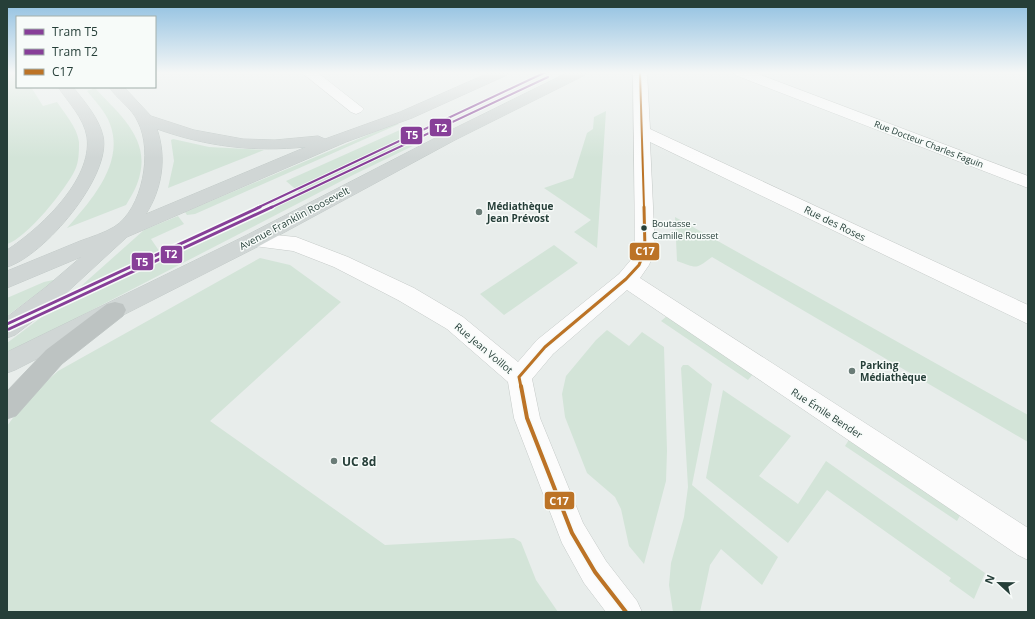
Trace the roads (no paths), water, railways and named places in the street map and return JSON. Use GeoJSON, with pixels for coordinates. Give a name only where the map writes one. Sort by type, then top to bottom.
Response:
{"type":"FeatureCollection","features":[{"type":"Feature","properties":{"kind":"highway"},"geometry":{"type":"LineString","coordinates":[[7,408],[54,357],[115,310]]}},
{"type":"Feature","properties":{"kind":"main road"},"geometry":{"type":"LineString","coordinates":[[7,260],[30,244],[57,218],[80,189],[95,160],[95,138],[88,120],[75,101]]}},
{"type":"Feature","properties":{"kind":"main road"},"geometry":{"type":"LineString","coordinates":[[7,329],[28,315],[71,279],[122,231],[143,204],[153,174],[153,144],[146,120],[129,101]]}},
{"type":"Feature","properties":{"kind":"main road"},"geometry":{"type":"LineString","coordinates":[[7,280],[340,139],[406,115],[438,101]]}},
{"type":"Feature","properties":{"kind":"main road","name":"Avenue Franklin Roosevelt"},"geometry":{"type":"LineString","coordinates":[[7,362],[115,310],[254,240],[449,137],[522,101]]}},
{"type":"Feature","properties":{"kind":"main road"},"geometry":{"type":"LineString","coordinates":[[146,120],[186,133],[233,143],[287,144],[340,139]]}},
{"type":"Feature","properties":{"kind":"street"},"geometry":{"type":"LineString","coordinates":[[344,101],[356,110]]}},
{"type":"Feature","properties":{"kind":"street"},"geometry":{"type":"LineString","coordinates":[[519,377],[545,347],[626,279],[638,265],[645,250],[643,132],[639,101]]}},
{"type":"Feature","properties":{"kind":"street","name":"Rue Docteur Charles Faguin"},"geometry":{"type":"LineString","coordinates":[[816,101],[1028,182]]}},
{"type":"Feature","properties":{"kind":"street","name":"Rue des Roses"},"geometry":{"type":"LineString","coordinates":[[643,132],[1028,315]]}},
{"type":"Feature","properties":{"kind":"street","name":"Rue Jean Voillot"},"geometry":{"type":"LineString","coordinates":[[254,240],[296,244],[340,262],[406,294],[456,323],[519,377],[527,418],[572,533],[595,572],[626,612]]}},
{"type":"Feature","properties":{"kind":"street","name":"Rue Émile Bender"},"geometry":{"type":"LineString","coordinates":[[626,279],[1028,545]]}},
{"type":"Feature","properties":{"kind":"tram line","name":"T5"},"geometry":{"type":"LineString","coordinates":[[7,324],[265,205],[485,101]]}},
{"type":"Feature","properties":{"kind":"tram line","name":"T2"},"geometry":{"type":"LineString","coordinates":[[9,329],[267,210],[498,101]]}},
{"type":"Feature","properties":{"kind":"place","name":"Médiathèque Jean Prévost"},"geometry":{"type":"Point","coordinates":[479,212]}},
{"type":"Feature","properties":{"kind":"place","name":"Boutasse - Camille Rousset"},"geometry":{"type":"Point","coordinates":[644,228]}},
{"type":"Feature","properties":{"kind":"place","name":"Parking Médiathèque"},"geometry":{"type":"Point","coordinates":[852,371]}},
{"type":"Feature","properties":{"kind":"place","name":"UC 8d"},"geometry":{"type":"Point","coordinates":[334,461]}}]}
